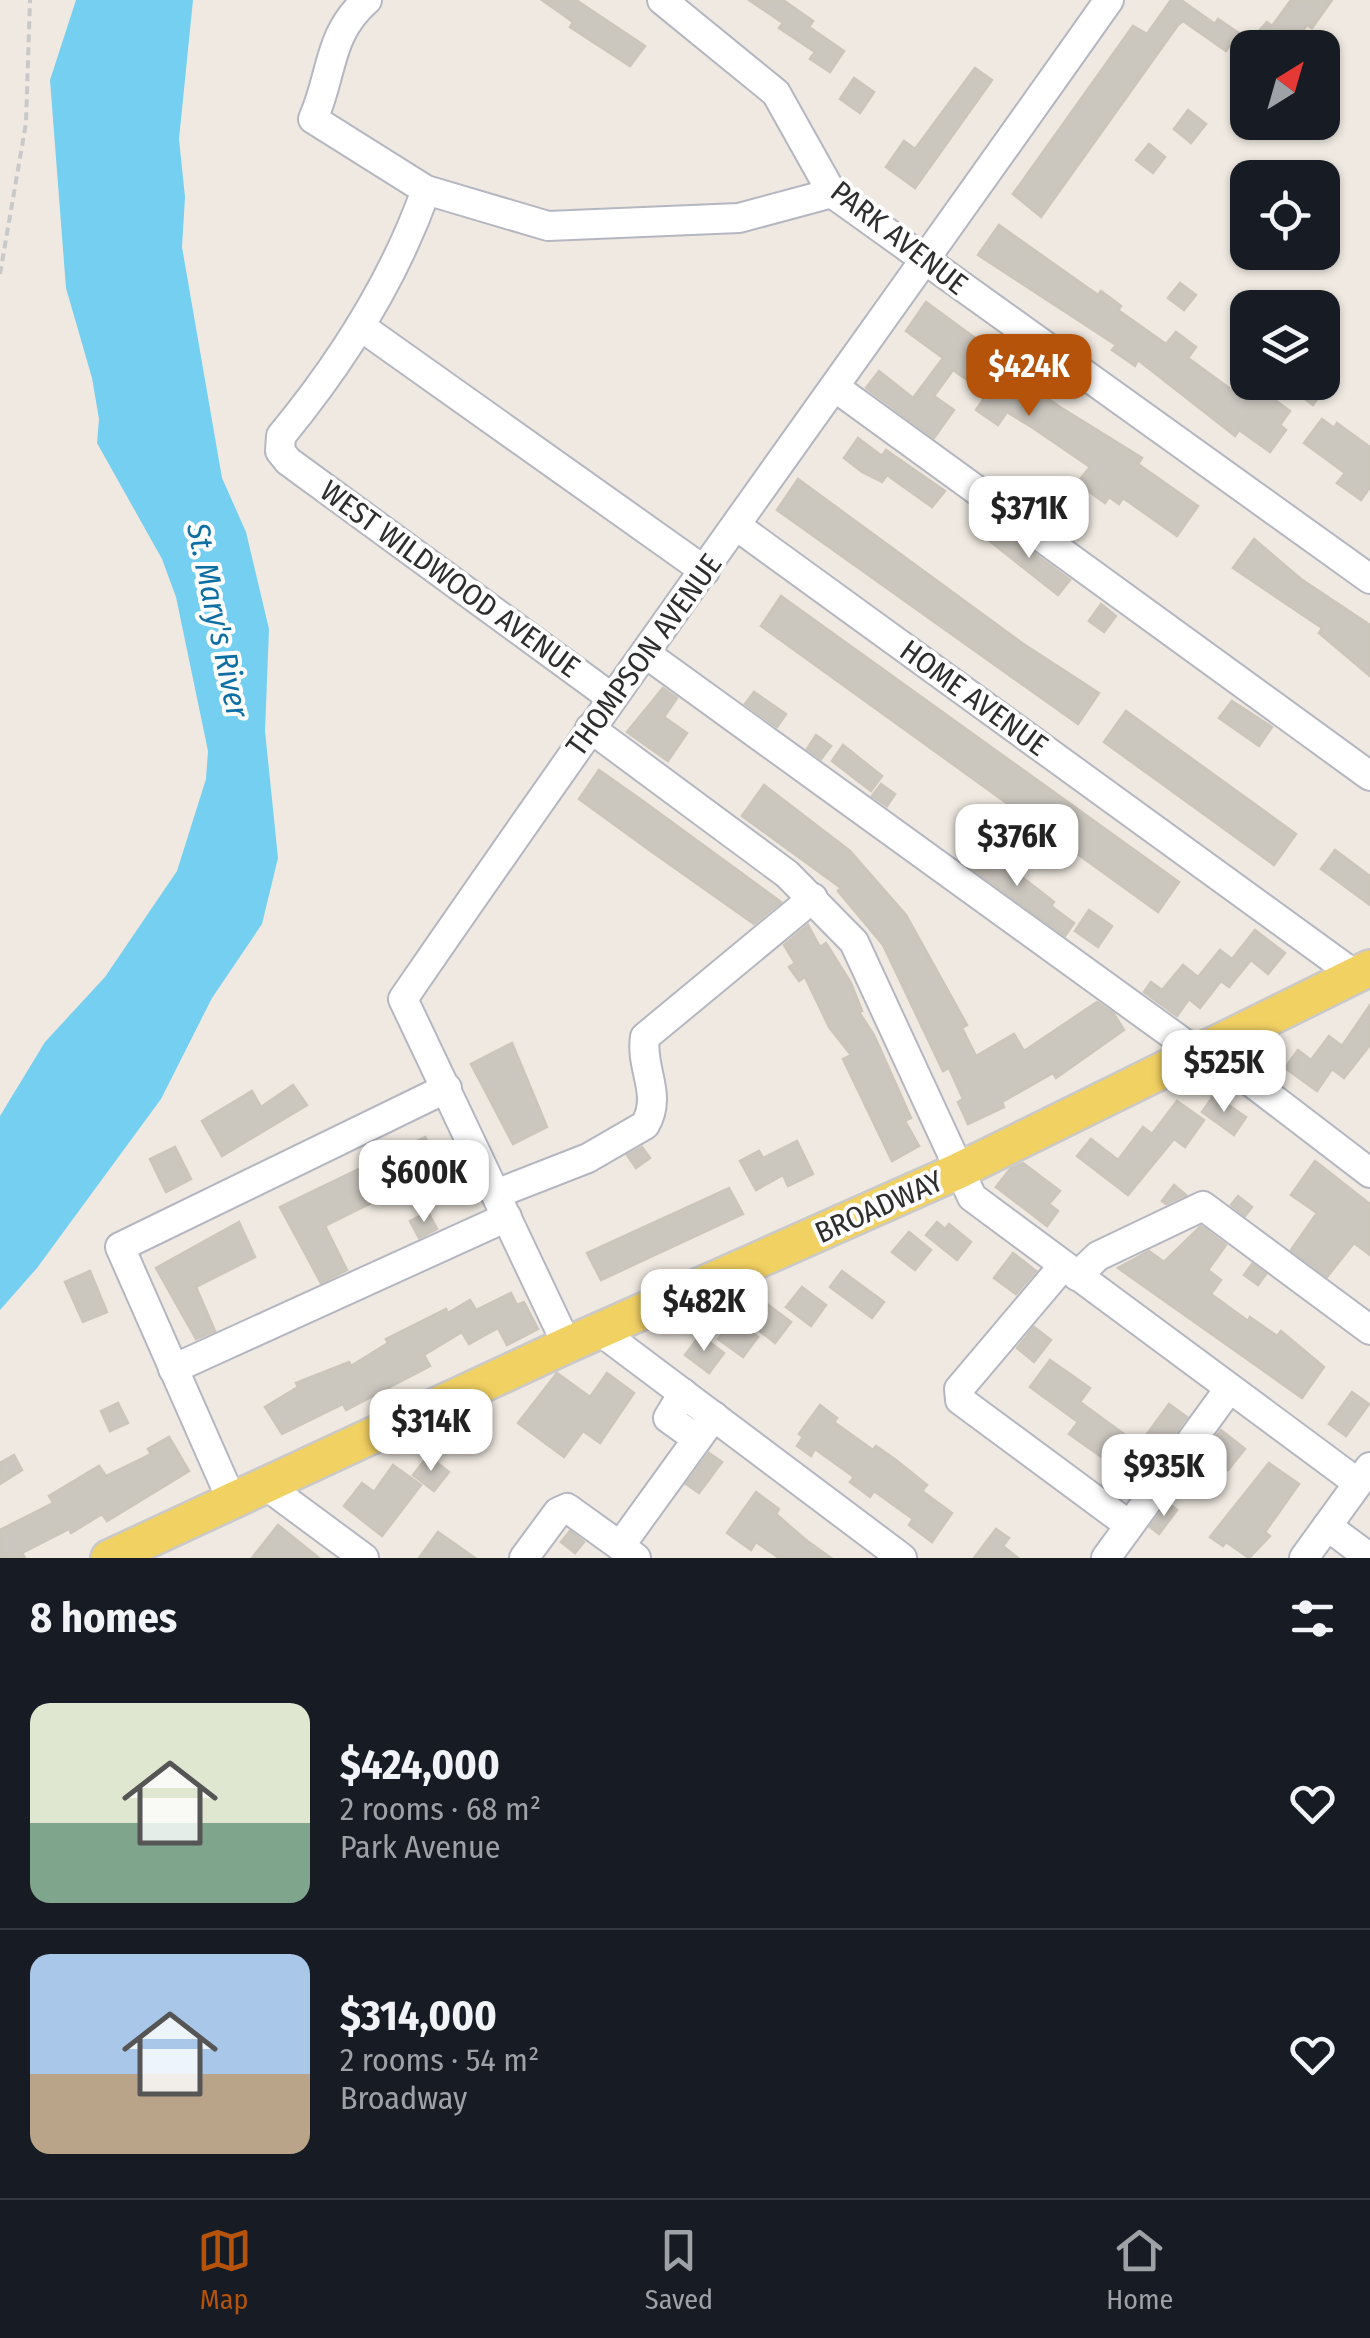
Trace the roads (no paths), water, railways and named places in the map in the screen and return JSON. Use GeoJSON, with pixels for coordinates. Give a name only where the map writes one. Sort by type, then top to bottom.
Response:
{"type":"FeatureCollection","features":[{"type":"Feature","properties":{"kind":"main road","name":"BROADWAY"},"geometry":{"type":"LineString","coordinates":[[109,1558],[567,1344],[958,1171],[1362,972]]}},
{"type":"Feature","properties":{"kind":"street"},"geometry":{"type":"LineString","coordinates":[[367,0],[355,10],[330,52],[323,98],[314,119],[426,190],[548,226],[739,218],[832,193]]}},
{"type":"Feature","properties":{"kind":"street","name":"PARK AVENUE"},"geometry":{"type":"LineString","coordinates":[[662,0],[776,93],[832,193],[1370,579]]}},
{"type":"Feature","properties":{"kind":"street","name":"THOMPSON AVENUE"},"geometry":{"type":"LineString","coordinates":[[567,1344],[403,999],[590,728],[738,527],[1109,0]]}},
{"type":"Feature","properties":{"kind":"street"},"geometry":{"type":"LineString","coordinates":[[426,190],[410,233],[360,326],[705,571]]}},
{"type":"Feature","properties":{"kind":"street","name":"WEST WILDWOOD AVENUE"},"geometry":{"type":"LineString","coordinates":[[360,326],[340,360],[282,436],[280,451],[288,461],[612,698]]}},
{"type":"Feature","properties":{"kind":"street"},"geometry":{"type":"LineString","coordinates":[[836,388],[1370,776]]}},
{"type":"Feature","properties":{"kind":"street","name":"HOME AVENUE"},"geometry":{"type":"LineString","coordinates":[[738,527],[1362,972]]}},
{"type":"Feature","properties":{"kind":"street"},"geometry":{"type":"LineString","coordinates":[[645,653],[1370,1173]]}},
{"type":"Feature","properties":{"kind":"street"},"geometry":{"type":"LineString","coordinates":[[590,728],[814,898],[854,942],[972,1197],[1229,1389],[1364,1475],[1304,1558]]}},
{"type":"Feature","properties":{"kind":"street"},"geometry":{"type":"LineString","coordinates":[[174,1370],[501,1205],[645,1125],[654,1095],[642,1057],[644,1037],[814,898]]}},
{"type":"Feature","properties":{"kind":"street"},"geometry":{"type":"LineString","coordinates":[[232,1501],[120,1247],[447,1088]]}},
{"type":"Feature","properties":{"kind":"street"},"geometry":{"type":"LineString","coordinates":[[1129,1524],[960,1400],[959,1388],[1070,1271],[1204,1206],[1370,1330]]}},
{"type":"Feature","properties":{"kind":"street"},"geometry":{"type":"LineString","coordinates":[[600,1331],[683,1394],[705,1428],[902,1558]]}},
{"type":"Feature","properties":{"kind":"street"},"geometry":{"type":"LineString","coordinates":[[1106,1558],[1229,1389]]}},
{"type":"Feature","properties":{"kind":"street"},"geometry":{"type":"LineString","coordinates":[[630,1544],[705,1428]]}},
{"type":"Feature","properties":{"kind":"street"},"geometry":{"type":"LineString","coordinates":[[268,1486],[364,1558]]}},
{"type":"Feature","properties":{"kind":"street"},"geometry":{"type":"LineString","coordinates":[[524,1558],[558,1512],[567,1508],[596,1529],[616,1516],[630,1544]]}},
{"type":"Feature","properties":{"kind":"street"},"geometry":{"type":"LineString","coordinates":[[1327,1526],[1370,1558]]}},
{"type":"Feature","properties":{"kind":"water","name":"St. Mary's River"},"geometry":{"type":"Polygon","coordinates":[[[76,0],[193,0],[179,139],[185,197],[182,247],[222,478],[246,532],[269,629],[265,731],[278,858],[262,924],[212,998],[161,1099],[37,1268],[0,1310],[0,1116],[45,1042],[105,977],[177,871],[206,779],[208,751],[176,597],[162,559],[97,443],[99,419],[92,378],[66,288],[50,80],[76,0]]]}}]}
